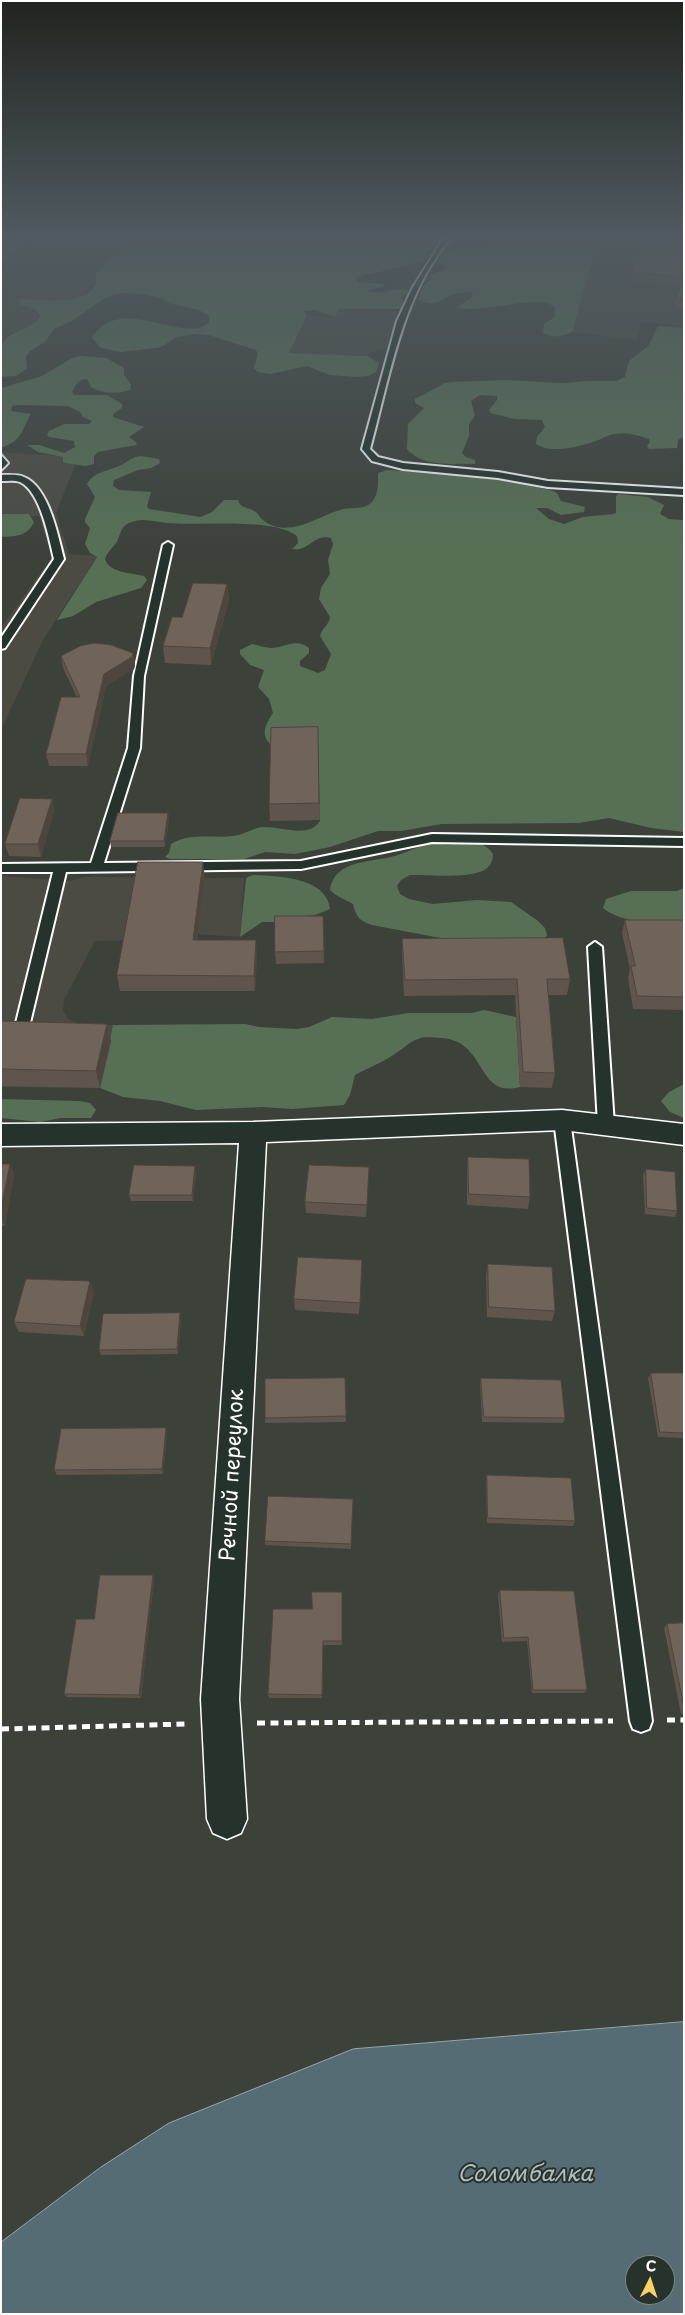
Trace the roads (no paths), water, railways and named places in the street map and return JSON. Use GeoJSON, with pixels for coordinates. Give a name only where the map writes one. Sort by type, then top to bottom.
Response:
{"type":"FeatureCollection","features":[{"type":"Feature","properties":{"kind":"street"},"geometry":{"type":"LineString","coordinates":[[1,1135],[252,1132],[562,1120],[684,1135]]}},
{"type":"Feature","properties":{"kind":"street","name":"Речной переулок"},"geometry":{"type":"LineString","coordinates":[[227,1819],[221,1689],[252,1132]]}},
{"type":"Feature","properties":{"kind":"lane"},"geometry":{"type":"LineString","coordinates":[[394,346],[366,448],[375,460],[403,466],[498,475],[548,484],[684,492]]}},
{"type":"Feature","properties":{"kind":"lane"},"geometry":{"type":"LineString","coordinates":[[1,458],[4,463],[1,466]]}},
{"type":"Feature","properties":{"kind":"lane"},"geometry":{"type":"LineString","coordinates":[[1,478],[22,480],[34,491],[48,516],[59,559],[1,646]]}},
{"type":"Feature","properties":{"kind":"lane"},"geometry":{"type":"LineString","coordinates":[[96,867],[134,748],[139,676],[168,545]]}},
{"type":"Feature","properties":{"kind":"lane"},"geometry":{"type":"LineString","coordinates":[[1,868],[301,865],[432,838],[684,842]]}},
{"type":"Feature","properties":{"kind":"lane"},"geometry":{"type":"LineString","coordinates":[[22,1027],[60,868]]}},
{"type":"Feature","properties":{"kind":"lane"},"geometry":{"type":"LineString","coordinates":[[595,947],[606,1125]]}},
{"type":"Feature","properties":{"kind":"lane"},"geometry":{"type":"LineString","coordinates":[[562,1120],[641,1721]]}},
{"type":"Feature","properties":{"kind":"water","name":"Соломбалка"},"geometry":{"type":"Polygon","coordinates":[[[684,2022],[684,2314],[1,2314],[1,2242],[101,2167],[169,2123],[353,2049],[684,2022]]]}}]}
